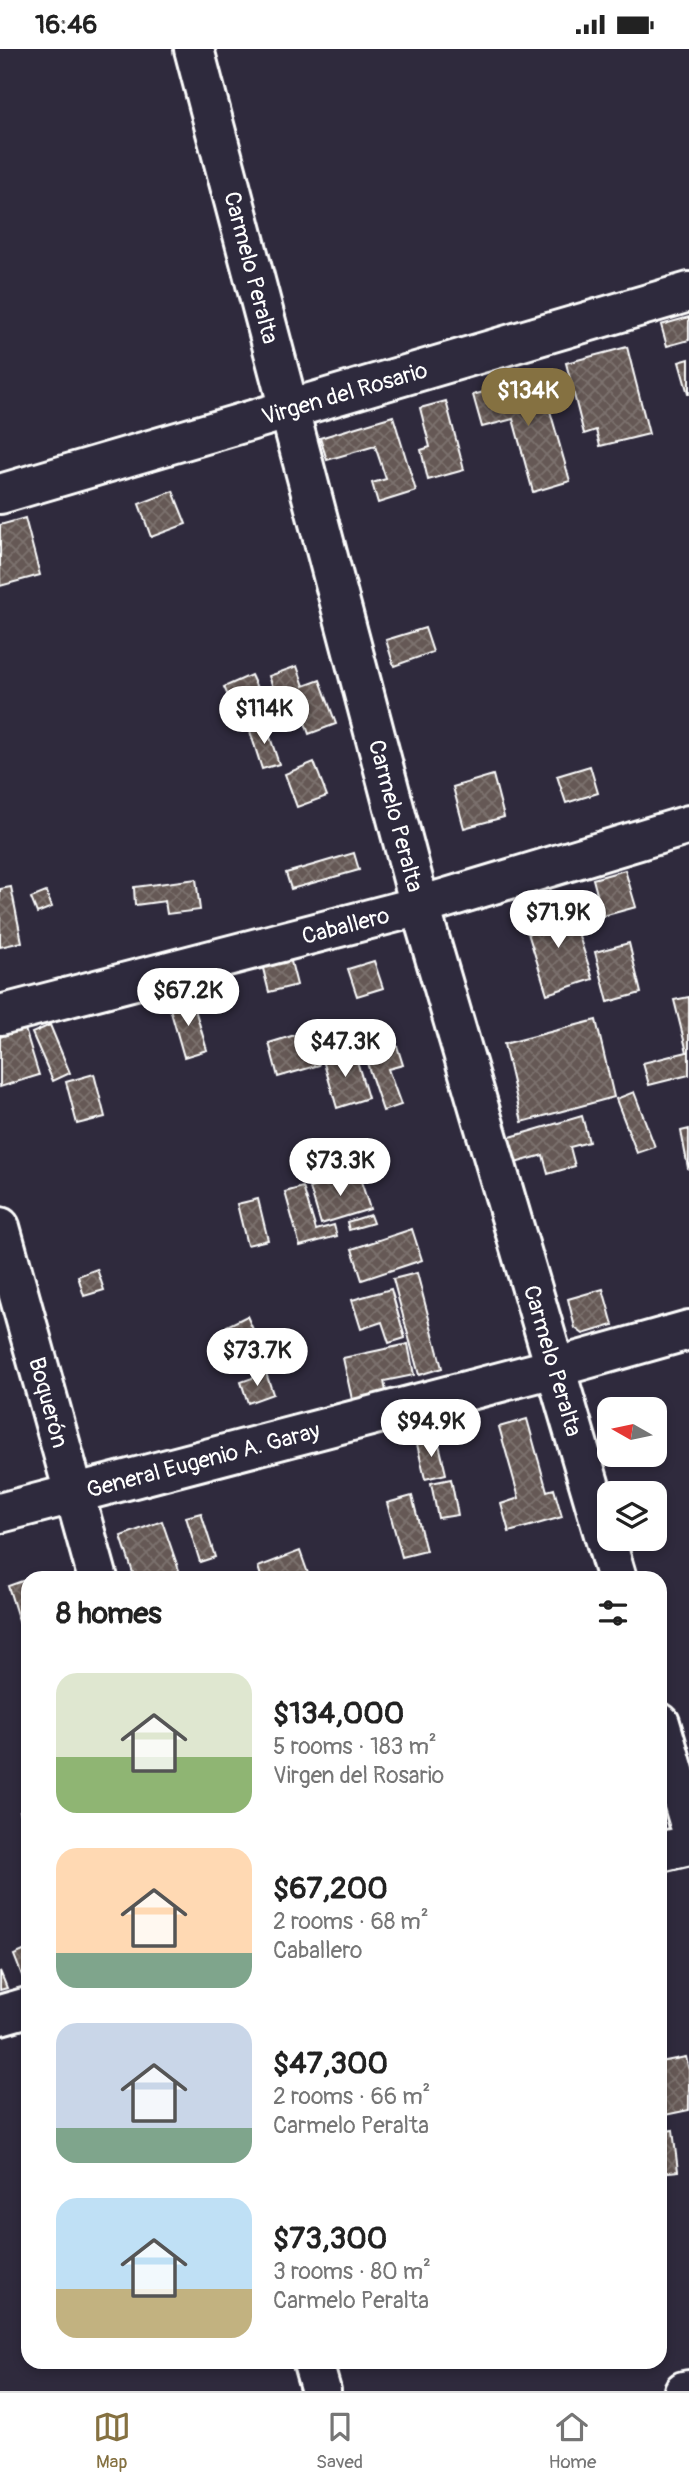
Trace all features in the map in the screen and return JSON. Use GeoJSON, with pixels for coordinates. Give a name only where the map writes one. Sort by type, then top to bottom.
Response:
{"type":"FeatureCollection","features":[{"type":"Feature","properties":{"kind":"street","name":"Carmelo Peralta"},"geometry":{"type":"LineString","coordinates":[[194,49],[420,906],[615,1571]]}},
{"type":"Feature","properties":{"kind":"street","name":"Virgen del Rosario"},"geometry":{"type":"LineString","coordinates":[[0,495],[689,292]]}},
{"type":"Feature","properties":{"kind":"street","name":"Caballero"},"geometry":{"type":"LineString","coordinates":[[0,1015],[420,906],[689,825]]}},
{"type":"Feature","properties":{"kind":"street","name":"Boquerón"},"geometry":{"type":"LineString","coordinates":[[0,1227],[97,1571]]}},
{"type":"Feature","properties":{"kind":"street","name":"General Eugenio A. Garay"},"geometry":{"type":"LineString","coordinates":[[0,1513],[689,1330]]}},
{"type":"Feature","properties":{"kind":"street"},"geometry":{"type":"LineString","coordinates":[[667,1747],[689,1822]]}},
{"type":"Feature","properties":{"kind":"street"},"geometry":{"type":"LineString","coordinates":[[667,1850],[689,1845]]}},
{"type":"Feature","properties":{"kind":"street"},"geometry":{"type":"LineString","coordinates":[[0,2015],[21,2009]]}},
{"type":"Feature","properties":{"kind":"street"},"geometry":{"type":"LineString","coordinates":[[315,2369],[321,2391]]}},
{"type":"Feature","properties":{"kind":"building"},"geometry":{"type":"Polygon","coordinates":[[[689,317],[689,340],[667,346],[661,325],[689,317]]]}},
{"type":"Feature","properties":{"kind":"building"},"geometry":{"type":"Polygon","coordinates":[[[627,347],[649,434],[600,446],[596,430],[584,434],[566,363],[627,347]]]}},
{"type":"Feature","properties":{"kind":"building"},"geometry":{"type":"Polygon","coordinates":[[[689,359],[689,394],[688,394],[679,362],[689,359]]]}},
{"type":"Feature","properties":{"kind":"building"},"geometry":{"type":"Polygon","coordinates":[[[540,376],[570,481],[533,492],[513,419],[482,427],[473,395],[540,376]]]}},
{"type":"Feature","properties":{"kind":"building"},"geometry":{"type":"Polygon","coordinates":[[[446,401],[464,470],[428,480],[421,450],[430,447],[420,408],[446,401]]]}},
{"type":"Feature","properties":{"kind":"building"},"geometry":{"type":"Polygon","coordinates":[[[393,416],[416,491],[378,503],[372,483],[386,479],[375,446],[327,460],[320,438],[393,416]]]}},
{"type":"Feature","properties":{"kind":"building"},"geometry":{"type":"Polygon","coordinates":[[[173,491],[186,524],[151,537],[139,504],[173,491]]]}},
{"type":"Feature","properties":{"kind":"building"},"geometry":{"type":"Polygon","coordinates":[[[25,518],[40,575],[0,586],[0,525],[25,518]]]}},
{"type":"Feature","properties":{"kind":"building"},"geometry":{"type":"Polygon","coordinates":[[[425,628],[433,652],[394,666],[386,640],[425,628]]]}},
{"type":"Feature","properties":{"kind":"building"},"geometry":{"type":"Polygon","coordinates":[[[297,666],[304,686],[320,680],[336,724],[309,734],[303,717],[286,723],[269,676],[297,666]]]}},
{"type":"Feature","properties":{"kind":"building"},"geometry":{"type":"Polygon","coordinates":[[[251,675],[263,701],[236,713],[224,687],[251,675]]]}},
{"type":"Feature","properties":{"kind":"building"},"geometry":{"type":"Polygon","coordinates":[[[268,702],[276,713],[268,719],[260,708],[268,702]]]}},
{"type":"Feature","properties":{"kind":"building"},"geometry":{"type":"Polygon","coordinates":[[[265,722],[279,764],[262,769],[249,728],[265,722]]]}},
{"type":"Feature","properties":{"kind":"building"},"geometry":{"type":"Polygon","coordinates":[[[314,762],[327,796],[297,807],[285,774],[314,762]]]}},
{"type":"Feature","properties":{"kind":"building"},"geometry":{"type":"Polygon","coordinates":[[[590,766],[598,793],[566,803],[557,776],[590,766]]]}},
{"type":"Feature","properties":{"kind":"building"},"geometry":{"type":"Polygon","coordinates":[[[493,775],[504,817],[464,828],[453,787],[493,775]]]}},
{"type":"Feature","properties":{"kind":"building"},"geometry":{"type":"Polygon","coordinates":[[[354,853],[359,870],[291,889],[286,873],[354,853]]]}},
{"type":"Feature","properties":{"kind":"building"},"geometry":{"type":"Polygon","coordinates":[[[625,870],[636,907],[603,916],[593,879],[625,870]]]}},
{"type":"Feature","properties":{"kind":"building"},"geometry":{"type":"Polygon","coordinates":[[[196,879],[200,910],[167,914],[165,901],[135,905],[134,887],[196,879]]]}},
{"type":"Feature","properties":{"kind":"building"},"geometry":{"type":"Polygon","coordinates":[[[11,887],[22,942],[0,947],[0,889],[11,887]]]}},
{"type":"Feature","properties":{"kind":"building"},"geometry":{"type":"Polygon","coordinates":[[[46,892],[52,907],[37,913],[31,898],[46,892]]]}},
{"type":"Feature","properties":{"kind":"building"},"geometry":{"type":"Polygon","coordinates":[[[569,905],[593,979],[547,994],[524,920],[569,905]]]}},
{"type":"Feature","properties":{"kind":"building"},"geometry":{"type":"Polygon","coordinates":[[[629,943],[641,993],[608,1002],[595,952],[629,943]]]}},
{"type":"Feature","properties":{"kind":"building"},"geometry":{"type":"Polygon","coordinates":[[[287,946],[297,985],[269,992],[259,953],[287,946]]]}},
{"type":"Feature","properties":{"kind":"building"},"geometry":{"type":"Polygon","coordinates":[[[374,961],[383,988],[357,996],[348,969],[374,961]]]}},
{"type":"Feature","properties":{"kind":"building"},"geometry":{"type":"Polygon","coordinates":[[[689,997],[689,1075],[649,1085],[643,1063],[687,1052],[674,1000],[689,997]]]}},
{"type":"Feature","properties":{"kind":"building"},"geometry":{"type":"Polygon","coordinates":[[[192,999],[207,1050],[184,1057],[169,1005],[192,999]]]}},
{"type":"Feature","properties":{"kind":"building"},"geometry":{"type":"Polygon","coordinates":[[[596,1020],[614,1097],[522,1122],[504,1044],[596,1020]]]}},
{"type":"Feature","properties":{"kind":"building"},"geometry":{"type":"Polygon","coordinates":[[[50,1025],[70,1073],[53,1081],[32,1033],[50,1025]]]}},
{"type":"Feature","properties":{"kind":"building"},"geometry":{"type":"Polygon","coordinates":[[[25,1029],[39,1075],[0,1087],[0,1037],[25,1029]]]}},
{"type":"Feature","properties":{"kind":"building"},"geometry":{"type":"Polygon","coordinates":[[[308,1031],[319,1065],[278,1077],[269,1043],[308,1031]]]}},
{"type":"Feature","properties":{"kind":"building"},"geometry":{"type":"Polygon","coordinates":[[[397,1046],[403,1065],[388,1069],[401,1105],[383,1111],[365,1057],[397,1046]]]}},
{"type":"Feature","properties":{"kind":"building"},"geometry":{"type":"Polygon","coordinates":[[[354,1051],[368,1098],[337,1108],[323,1060],[354,1051]]]}},
{"type":"Feature","properties":{"kind":"building"},"geometry":{"type":"Polygon","coordinates":[[[94,1074],[105,1117],[77,1124],[66,1082],[94,1074]]]}},
{"type":"Feature","properties":{"kind":"building"},"geometry":{"type":"Polygon","coordinates":[[[634,1092],[655,1147],[637,1153],[616,1099],[634,1092]]]}},
{"type":"Feature","properties":{"kind":"building"},"geometry":{"type":"Polygon","coordinates":[[[582,1116],[589,1142],[570,1147],[575,1166],[548,1174],[543,1155],[515,1163],[507,1138],[582,1116]]]}},
{"type":"Feature","properties":{"kind":"building"},"geometry":{"type":"Polygon","coordinates":[[[689,1129],[689,1167],[688,1168],[681,1131],[689,1129]]]}},
{"type":"Feature","properties":{"kind":"building"},"geometry":{"type":"Polygon","coordinates":[[[358,1172],[370,1209],[321,1224],[310,1188],[358,1172]]]}},
{"type":"Feature","properties":{"kind":"building"},"geometry":{"type":"Polygon","coordinates":[[[303,1187],[316,1230],[334,1225],[337,1236],[300,1246],[285,1192],[303,1187]]]}},
{"type":"Feature","properties":{"kind":"building"},"geometry":{"type":"Polygon","coordinates":[[[258,1199],[268,1240],[247,1245],[237,1204],[258,1199]]]}},
{"type":"Feature","properties":{"kind":"building"},"geometry":{"type":"Polygon","coordinates":[[[370,1215],[373,1223],[349,1230],[347,1222],[370,1215]]]}},
{"type":"Feature","properties":{"kind":"building"},"geometry":{"type":"Polygon","coordinates":[[[412,1229],[422,1260],[362,1280],[352,1249],[412,1229]]]}},
{"type":"Feature","properties":{"kind":"building"},"geometry":{"type":"Polygon","coordinates":[[[97,1269],[104,1290],[84,1296],[78,1276],[97,1269]]]}},
{"type":"Feature","properties":{"kind":"building"},"geometry":{"type":"Polygon","coordinates":[[[417,1273],[442,1368],[419,1375],[393,1279],[417,1273]]]}},
{"type":"Feature","properties":{"kind":"building"},"geometry":{"type":"Polygon","coordinates":[[[391,1289],[405,1338],[389,1343],[382,1322],[361,1329],[352,1300],[391,1289]]]}},
{"type":"Feature","properties":{"kind":"building"},"geometry":{"type":"Polygon","coordinates":[[[603,1289],[613,1325],[583,1334],[575,1328],[568,1299],[603,1289]]]}},
{"type":"Feature","properties":{"kind":"building"},"geometry":{"type":"Polygon","coordinates":[[[247,1316],[255,1334],[236,1344],[227,1326],[247,1316]]]}},
{"type":"Feature","properties":{"kind":"building"},"geometry":{"type":"Polygon","coordinates":[[[408,1344],[414,1375],[384,1381],[387,1397],[353,1404],[343,1358],[408,1344]]]}},
{"type":"Feature","properties":{"kind":"building"},"geometry":{"type":"Polygon","coordinates":[[[266,1373],[273,1394],[248,1403],[241,1382],[266,1373]]]}},
{"type":"Feature","properties":{"kind":"building"},"geometry":{"type":"Polygon","coordinates":[[[527,1419],[547,1491],[554,1489],[562,1517],[509,1532],[501,1504],[519,1498],[499,1427],[527,1419]]]}},
{"type":"Feature","properties":{"kind":"building"},"geometry":{"type":"Polygon","coordinates":[[[438,1440],[446,1474],[425,1479],[417,1444],[438,1440]]]}},
{"type":"Feature","properties":{"kind":"building"},"geometry":{"type":"Polygon","coordinates":[[[451,1479],[458,1515],[438,1518],[431,1483],[451,1479]]]}},
{"type":"Feature","properties":{"kind":"building"},"geometry":{"type":"Polygon","coordinates":[[[412,1496],[426,1551],[402,1557],[387,1503],[412,1496]]]}},
{"type":"Feature","properties":{"kind":"building"},"geometry":{"type":"Polygon","coordinates":[[[201,1513],[215,1557],[200,1562],[186,1517],[201,1513]]]}},
{"type":"Feature","properties":{"kind":"building"},"geometry":{"type":"Polygon","coordinates":[[[162,1521],[179,1571],[132,1571],[121,1536],[162,1521]]]}},
{"type":"Feature","properties":{"kind":"building"},"geometry":{"type":"Polygon","coordinates":[[[300,1551],[307,1571],[259,1571],[258,1567],[300,1551]]]}},
{"type":"Feature","properties":{"kind":"building"},"geometry":{"type":"Polygon","coordinates":[[[21,1581],[21,1627],[8,1586],[21,1581]]]}},
{"type":"Feature","properties":{"kind":"building"},"geometry":{"type":"Polygon","coordinates":[[[21,1952],[21,1973],[14,1955],[21,1952]]]}},
{"type":"Feature","properties":{"kind":"building"},"geometry":{"type":"Polygon","coordinates":[[[0,1971],[7,1988],[0,1990],[0,1971]]]}},
{"type":"Feature","properties":{"kind":"building"},"geometry":{"type":"Polygon","coordinates":[[[686,2057],[689,2070],[689,2110],[667,2115],[667,2061],[686,2057]]]}},
{"type":"Feature","properties":{"kind":"building"},"geometry":{"type":"Polygon","coordinates":[[[673,2130],[678,2171],[667,2172],[667,2131],[673,2130]]]}}]}
